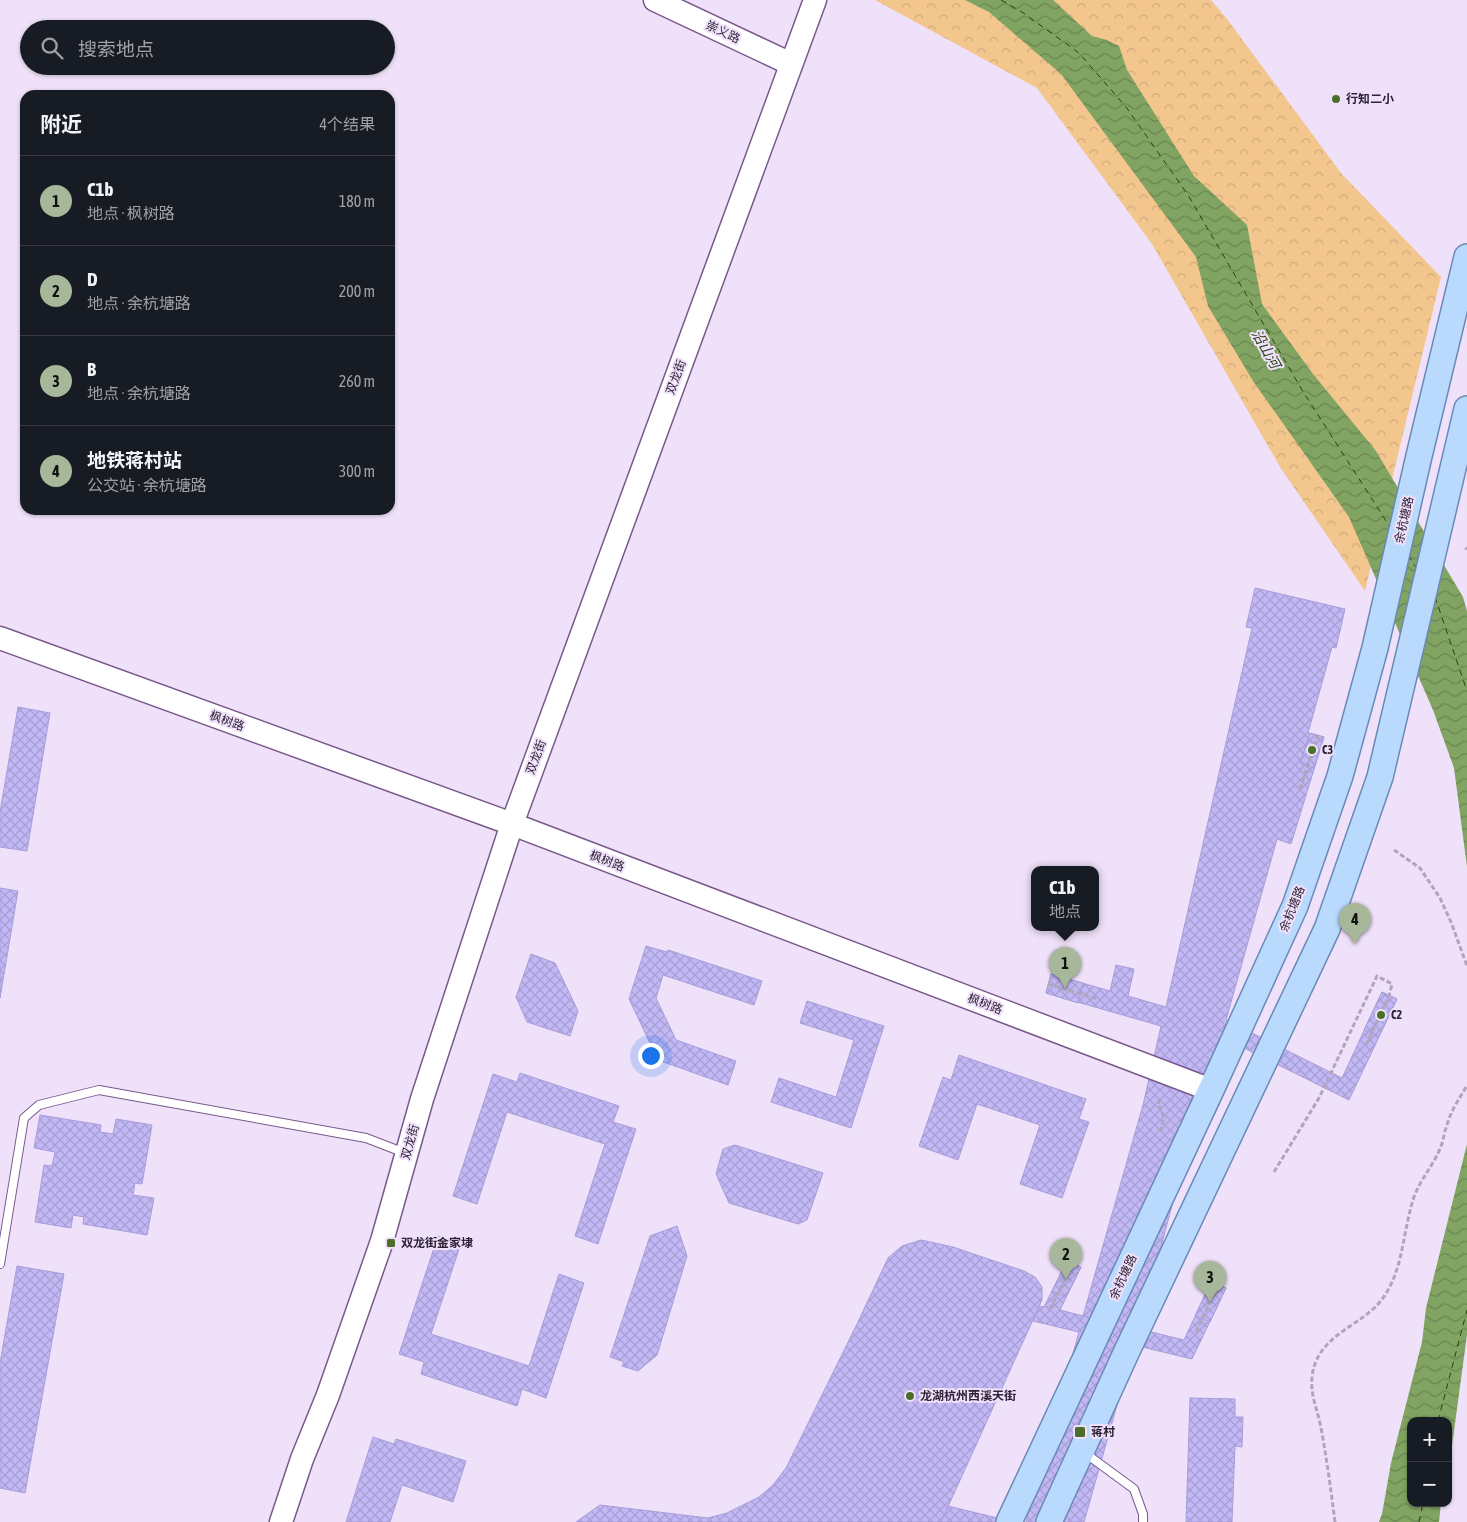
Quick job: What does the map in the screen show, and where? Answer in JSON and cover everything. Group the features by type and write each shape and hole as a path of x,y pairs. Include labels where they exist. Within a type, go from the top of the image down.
{"main road":[{"name":"余杭塘路","path":"1009,1522 1295,906 1340,776 1375,648 1467,257"},
{"path":"1049,1522 1327,929 1380,777 1467,409"}],"street":[{"name":"崇义路","path":"654,0 791,64"},
{"name":"双龙街","path":"281,1522 302,1459 328,1395 382,1241 422,1099 512,824 815,0"},
{"name":"枫树路","path":"0,638 512,824 1211,1090"}],"lane":[{"path":"0,1264 24,1118 39,1105 99,1090 366,1138 407,1154"},
{"path":"1082,1450 1134,1489 1143,1514 1143,1522"}],"path":[{"path":"1300,789 1318,736"},
{"path":"1394,850 1420,868 1440,898 1467,966"},
{"path":"1274,1172 1319,1098 1377,976 1392,984 1389,996 1366,1045"},
{"path":"1048,984 1097,999"},
{"path":"1335,1522 1325,1450 1312,1396 1312,1376 1315,1364 1322,1351 1334,1336 1379,1305 1389,1289 1396,1272 1414,1196 1440,1150 1447,1123 1467,1085"},
{"path":"1160,1099 1158,1104 1164,1117 1161,1130 1164,1132"},
{"path":"1050,1309 1073,1264"},
{"path":"1196,1332 1218,1285"}],"green space":[{"path":"875,0 1211,0 1341,173 1441,277 1365,591 1280,467 1152,244 1037,88"}],"water":[{"name":"沿山河","path":"965,0 1053,0 1092,36 1119,46 1127,70 1194,176 1247,225 1262,304 1313,374 1376,451 1463,597 1467,611 1467,867 1454,768 1433,710 1349,517 1253,381 1208,306 1196,257 1061,74 989,12"},
{"path":"1467,1144 1467,1335 1452,1446 1452,1417 1407,1417 1407,1507 1441,1507 1439,1522 1379,1522 1391,1463 1422,1342 1426,1308"}],"building":[{"name":"蒋村","path":"1255,588 1345,609 1336,648 1332,647 1308,733 1324,737 1291,844 1277,839 1226,1020 1342,1078 1382,992 1397,999 1349,1100 1222,1037 1186,1153 1139,1329 1184,1340 1211,1282 1226,1288 1192,1359 1134,1345 1084,1522 1026,1522 1079,1332 1033,1321 1039,1306 1044,1307 1067,1261 1081,1267 1060,1310 1083,1316 1143,1105 1161,1026 1046,993 1051,974 1110,991 1116,965 1134,969 1128,996 1166,1007 1252,628 1246,627"},
{"path":"18,707 50,713 27,851 0,847 0,812"},
{"name":"C3","path":"1310,733 1324,737 1314,768 1300,763"},
{"path":"0,888 18,891 0,998"},
{"path":"646,946 667,952 668,950 762,981 754,1005 663,975 656,998 676,1040 736,1061 728,1085 658,1060 629,999"},
{"path":"531,954 555,963 578,1011 570,1036 527,1022 516,997"},
{"path":"1051,974 1083,983 1078,1003 1046,993"},
{"name":"C2","path":"1382,992 1397,999 1379,1036 1364,1030"},
{"path":"807,1001 884,1026 851,1128 771,1102 779,1078 836,1097 854,1040 800,1023"},
{"path":"959,1055 1086,1099 1079,1119 1089,1122 1062,1198 1020,1184 1040,1125 977,1104 958,1160 919,1146 943,1077 951,1080"},
{"path":"520,1073 619,1106 613,1122 636,1129 598,1244 575,1236 605,1144 507,1112 477,1204 453,1196 493,1074 517,1082"},
{"path":"40,1115 101,1125 100,1132 113,1134 116,1119 152,1125 142,1184 135,1183 133,1195 154,1198 147,1235 83,1224 84,1217 73,1215 71,1228 35,1222 44,1165 52,1166 55,1152 34,1148"},
{"path":"735,1145 823,1173 807,1220 798,1224 729,1203 716,1174 723,1149"},
{"path":"677,1226 687,1256 657,1355 638,1371 622,1366 624,1362 610,1357 650,1236"},
{"path":"438,1236 461,1243 431,1334 529,1366 559,1274 584,1283 546,1398 522,1389 517,1406 421,1374 424,1362 399,1354"},
{"name":"龙湖杭州西溪天街","path":"921,1240 953,1247 1024,1271 1035,1277 1042,1287 1042,1300 941,1522 576,1522 600,1505 708,1518 727,1513 759,1497 773,1485 786,1468 888,1258 902,1246"},
{"path":"1067,1261 1081,1267 1066,1297 1052,1291"},
{"path":"17,1266 64,1274 25,1493 0,1488 0,1363"},
{"path":"1211,1282 1226,1288 1210,1322 1195,1316"},
{"path":"1190,1398 1235,1399 1235,1417 1243,1417 1242,1447 1235,1446 1232,1522 1186,1522"},
{"path":"373,1437 394,1444 396,1439 466,1461 453,1502 402,1485 390,1522 346,1522"},
{"path":"948,1506 1014,1522 941,1522"}],"ferry route":[{"path":"1001,0 1022,12 1079,53 1126,107 1188,195 1302,390 1390,527"},
{"path":"1408,555 1417,569"},
{"path":"1435,597 1467,691"},
{"path":"1439,1417 1467,1310"},
{"path":"1419,1522 1422,1507"}],"place":[{"name":"行知二小","path":"1336,99"},
{"name":"C3","path":"1312,750"},
{"name":"地铁蒋村站","path":"1355,944"},
{"name":"C1b","path":"1065,988"},
{"name":"C2","path":"1381,1015"},
{"name":"双龙街金家埭","path":"391,1243"},
{"name":"D","path":"1066,1279"},
{"name":"B","path":"1210,1302"},
{"name":"龙湖杭州西溪天街","path":"910,1396"},
{"name":"蒋村","path":"1080,1432"}]}
